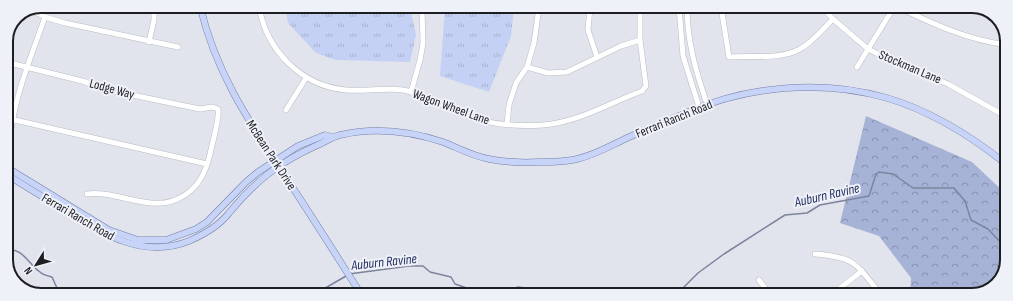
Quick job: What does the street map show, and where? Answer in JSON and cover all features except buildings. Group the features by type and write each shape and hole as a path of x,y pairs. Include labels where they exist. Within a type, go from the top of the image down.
{"main road":[{"name":"McBean Park Drive","path":"202,13 206,30 223,75 242,111 357,288"},
{"name":"Ferrari Ranch Road","path":"13,178 107,236 137,246 166,247 182,244 213,229 227,216 251,187 296,156 332,137 360,131 379,130 428,138 487,159 513,162 575,160 602,151 628,138 707,104 770,90 819,88 862,92 887,98 927,114 958,129 1000,160"},
{"name":"Ferrari Ranch Road","path":"13,171 97,223 122,235 138,240 166,240 196,229 208,222 246,182 275,161 309,140 325,134 332,137"},
{"path":"13,166 50,194"}],"street":[{"path":"38,13 45,17 149,42 178,47"},
{"path":"149,42 154,13"},
{"name":"Wagon Wheel Lane","path":"261,13 274,47 285,61 306,78 328,87 345,90 392,90 411,92 476,119 492,123 544,125 589,114 642,90 646,86 640,40 640,13"},
{"path":"411,92 423,43 422,13"},
{"path":"507,124 509,105 516,83 527,67 537,28 538,13"},
{"path":"589,13 588,30 597,57"},
{"path":"679,13 683,56 699,108"},
{"path":"686,13 691,54 707,104"},
{"path":"722,13 729,57 782,55 791,52 808,44 833,19"},
{"name":"Stockman Lane","path":"828,13 868,49 892,61 948,84 1000,114"},
{"path":"857,67 890,13"},
{"path":"911,13 937,25 972,38 1000,44"},
{"path":"13,108 45,17"},
{"path":"527,67 540,72 557,74 568,72 621,46 640,40"},
{"name":"Lodge Way","path":"13,64 82,81 114,91 200,109 212,107 218,109 219,115 207,164"},
{"path":"286,110 306,78"},
{"path":"13,120 207,164 201,180 191,191 181,198 167,203 151,204 105,194 87,194"},
{"path":"815,254 842,257 853,262 876,288"},
{"path":"840,288 862,271"},
{"path":"759,280 765,288"}],"green space":[{"path":"286,13 411,13 416,35 410,62 336,60 316,53 288,23"},
{"path":"445,13 513,13 511,36 489,92 440,76"},
{"path":"866,116 972,162 1000,188 999,268 993,279 981,287 910,288 911,278 879,236 840,223"}],"waterway":[{"name":"Auburn Ravine","path":"683,288 698,273 724,254 785,215 807,213 820,205 869,196 876,174 879,172 893,174 913,188 954,188 965,201 971,220 988,229 1000,242"},
{"name":"Auburn Ravine","path":"13,250 17,251 25,257 41,273 52,277 57,288"},
{"name":"Auburn Ravine","path":"349,274 409,266 423,266 430,272 451,277 455,284 466,288"},
{"name":"Auburn Ravine","path":"325,288 346,276"},
{"name":"Auburn Ravine","path":"516,288 526,288"}]}
